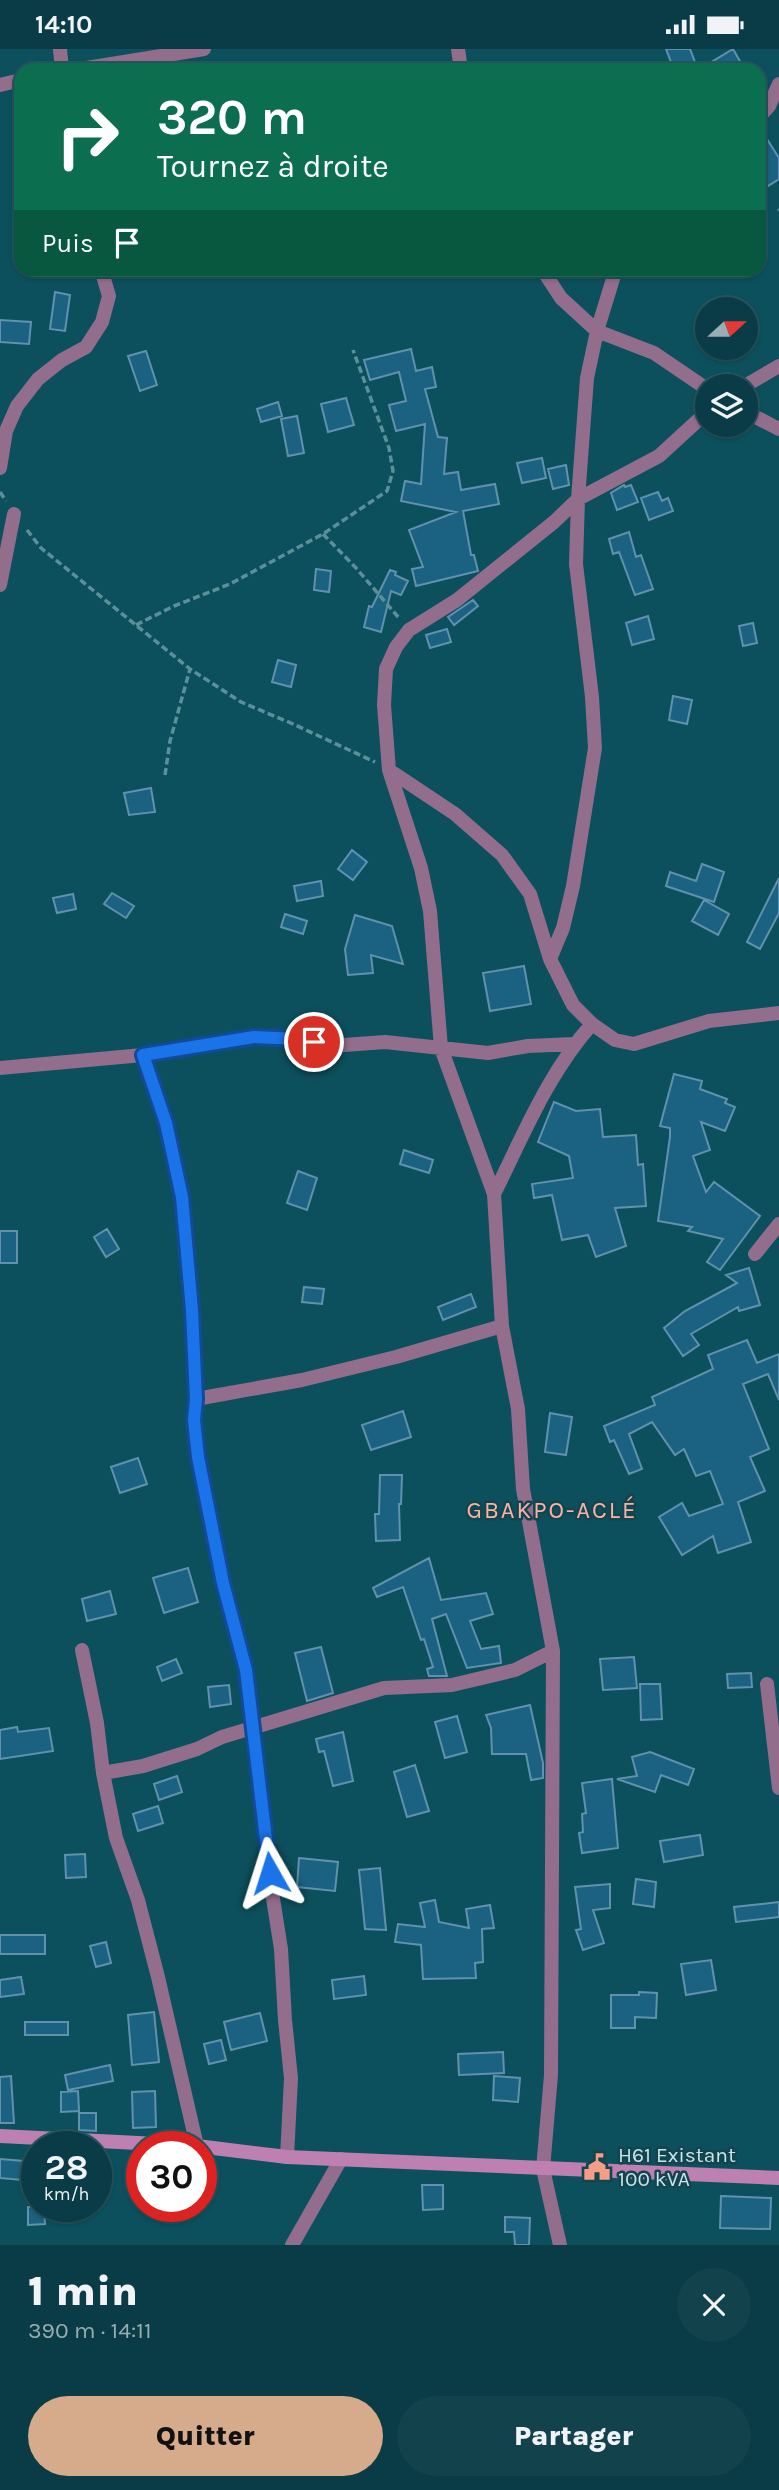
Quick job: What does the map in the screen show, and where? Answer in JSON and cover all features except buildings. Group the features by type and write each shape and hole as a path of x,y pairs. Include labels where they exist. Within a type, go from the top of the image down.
{"street":[{"path":"117,63 204,49"},
{"path":"766,109 779,85"},
{"path":"0,468 6,431 17,406 38,379 62,360 86,347 102,322 109,296 104,277"},
{"path":"547,277 561,298 597,331 654,353 695,381"},
{"path":"550,959 563,928 573,886 594,748 592,697 576,563 578,499 587,378 597,331 614,277"},
{"path":"758,378 779,366"},
{"path":"758,418 779,429"},
{"path":"560,2245 543,2169 551,2075 553,1651 523,1489 518,1409 502,1326 494,1194 441,1048 430,911 421,868 389,770 384,705 386,669 396,647 409,629 457,600 554,522 578,499 659,456 695,423"},
{"path":"0,585 14,513"},
{"path":"389,770 455,814 502,855 530,894 550,959 573,1005 592,1024 615,1040 634,1044 672,1035 709,1021 779,1013"},
{"path":"494,1194 554,1076 574,1044 592,1024"},
{"path":"0,1068 143,1055 254,1037 297,1039 330,1045 385,1042 488,1053 574,1044"},
{"path":"143,1055 166,1123 182,1197 192,1310 196,1399 194,1420 198,1457 223,1583 246,1670 281,1949 291,2078 287,2157"},
{"path":"755,1254 779,1224"},
{"path":"196,1399 302,1380 396,1357 502,1326"},
{"path":"82,1650 116,1838 138,1900 194,2131"},
{"path":"103,1773 144,1766 197,1749 222,1737 384,1688 452,1685 515,1670 553,1651"},
{"path":"767,1684 779,1788"},
{"path":"0,2136 126,2142"},
{"path":"217,2148 287,2157 779,2178"},
{"path":"292,2245 341,2159"}],"path":[{"path":"136,625 174,606 230,585 323,534 387,491 393,471 389,448 353,350"},
{"path":"0,492 41,548 190,669 241,702 389,770"},
{"path":"323,534 409,629"},
{"path":"165,775 170,741 190,669"}],"place":[{"name":"H61 Existant 100 kVA","path":"597,2167"}],"district":[{"name":"GBAKPO-ACLÉ","path":"552,1510"}],"route":[{"path":"270,1873 246,1670 223,1583 198,1457 194,1420 196,1399 192,1310 182,1197 166,1123 143,1055 254,1037 314,1042"}]}
